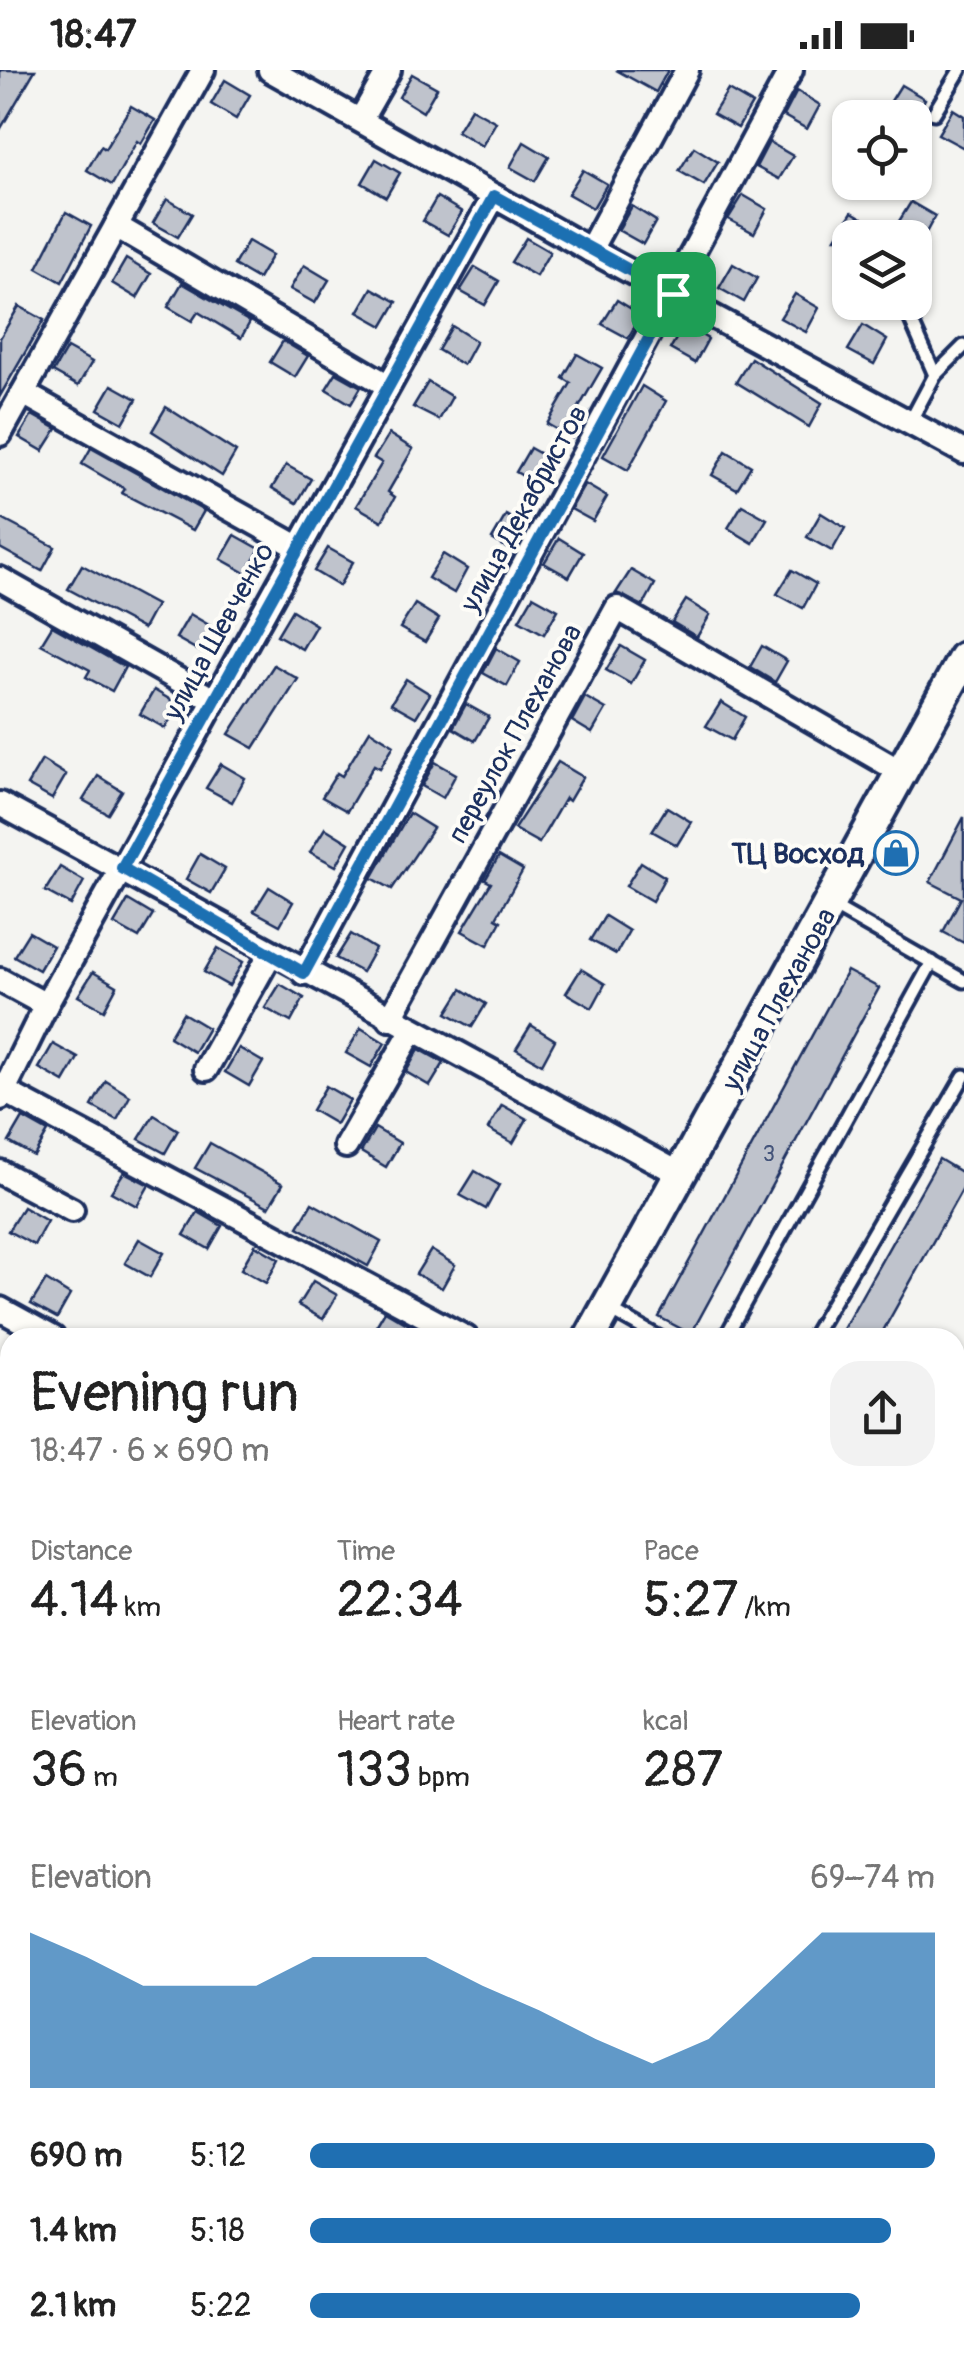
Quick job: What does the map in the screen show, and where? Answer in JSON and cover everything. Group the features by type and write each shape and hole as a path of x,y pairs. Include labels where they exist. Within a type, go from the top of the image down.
{"main road":[{"name":"улица Плеханова","path":"595,1328 964,658"}],"street":[{"path":"0,434 203,70"},
{"path":"270,70 590,250 964,452"},
{"path":"361,119 389,70"},
{"path":"590,250 687,70"},
{"name":"улица Декабристов","path":"304,973 791,70"},
{"name":"улица Шевченко","path":"2,1095 46,1005 494,196"},
{"path":"116,226 387,385"},
{"path":"23,393 298,547"},
{"path":"0,579 214,700"},
{"name":"переулок Плеханова","path":"390,1020 617,608 903,774"},
{"path":"0,804 122,868 390,1020 680,1174"},
{"path":"206,1069 271,954"},
{"path":"0,980 46,1005"},
{"path":"346,1146 412,1031"},
{"path":"2,1095 447,1328"},
{"path":"0,1172 72,1210"},
{"path":"0,1310 34,1328"}],"lane":[{"path":"934,113 960,70"},
{"path":"911,320 934,375"},
{"path":"910,422 934,375 964,346"},
{"path":"830,905 964,980"},
{"path":"731,1328 932,962"},
{"path":"818,1328 964,1076"},
{"path":"606,1308 642,1328"}],"building":[{"path":"0,70 35,70 0,130"},
{"path":"616,70 668,70 656,92"},
{"path":"412,74 437,88 423,112 399,97"},
{"path":"225,80 250,95 236,119 211,104"},
{"path":"901,85 925,99 924,100 892,100"},
{"path":"728,90 752,104 738,128 713,114"},
{"path":"797,91 820,105 807,129 784,116"},
{"path":"131,106 155,120 141,144 137,141 112,185 87,170"},
{"path":"471,108 496,122 482,146 457,131"},
{"path":"953,109 964,116 964,148 938,134"},
{"path":"524,142 549,157 535,181 510,167"},
{"path":"769,142 793,156 779,179 756,167"},
{"path":"694,147 718,162 704,185 679,171"},
{"path":"376,159 400,173 386,197 362,183"},
{"path":"583,170 607,184 593,208 568,194"},
{"path":"743,195 767,209 754,233 728,219"},
{"path":"437,197 462,212 448,235 423,221"},
{"path":"167,199 192,214 178,237 153,223"},
{"path":"911,202 935,216 932,222 900,220"},
{"path":"632,206 656,221 643,244 618,230"},
{"path":"66,212 91,226 62,282 37,268"},
{"path":"852,212 866,220 847,220"},
{"path":"526,238 550,252 536,276 511,262"},
{"path":"248,241 272,255 258,279 234,265"},
{"path":"126,259 151,274 137,298 112,283"},
{"path":"733,264 757,278 744,302 719,288"},
{"path":"304,265 329,280 315,303 290,289"},
{"path":"475,267 499,281 485,305 460,291"},
{"path":"182,283 250,322 241,338 198,312 192,321 168,307"},
{"path":"372,288 397,302 383,326 358,312"},
{"path":"795,294 819,308 806,332 780,318"},
{"path":"617,300 641,315 628,338 602,324"},
{"path":"19,306 44,320 0,396 0,338"},
{"path":"684,325 708,339 695,363 670,349"},
{"path":"863,325 887,340 874,364 848,350"},
{"path":"452,326 476,341 463,365 438,350"},
{"path":"283,341 308,356 295,377 270,362"},
{"path":"67,348 92,362 78,386 53,372"},
{"path":"577,354 602,368 578,409 586,414 572,438 547,424 571,383 563,378"},
{"path":"751,358 822,403 809,427 736,382"},
{"path":"336,373 361,387 351,404 326,389"},
{"path":"428,382 452,397 439,420 413,407"},
{"path":"112,385 137,399 123,423 98,409"},
{"path":"642,386 666,401 628,470 603,456"},
{"path":"166,407 236,452 222,476 152,431"},
{"path":"32,415 57,429 43,451 19,437"},
{"path":"389,434 413,449 388,492 395,497 382,521 356,506 382,463 374,458"},
{"path":"91,448 204,511 193,530 122,493 125,489 82,464"},
{"path":"530,448 555,462 541,486 516,472"},
{"path":"726,451 751,466 737,489 712,475"},
{"path":"286,465 311,479 297,503 272,488"},
{"path":"585,484 607,497 593,521 571,509"},
{"path":"742,505 767,519 753,543 728,528"},
{"path":"821,513 845,528 832,551 807,537"},
{"path":"506,515 527,528 514,552 492,539"},
{"path":"0,518 55,547 42,571 0,548"},
{"path":"235,535 260,549 246,573 221,559"},
{"path":"559,538 583,553 569,577 544,563"},
{"path":"328,548 353,562 339,586 314,571"},
{"path":"443,554 467,569 454,593 428,578"},
{"path":"82,565 156,605 143,629 68,589"},
{"path":"631,570 655,584 643,606 616,593"},
{"path":"792,570 816,584 803,608 777,594"},
{"path":"533,596 558,610 544,634 519,620"},
{"path":"686,600 710,615 697,637 672,622"},
{"path":"415,604 439,619 425,642 400,628"},
{"path":"292,610 316,625 302,649 277,635"},
{"path":"190,614 214,628 201,652 176,638"},
{"path":"52,626 125,667 112,691 86,677 90,670 41,644"},
{"path":"621,646 645,660 631,684 606,670"},
{"path":"762,646 787,661 775,682 750,667"},
{"path":"496,648 520,662 507,686 483,673"},
{"path":"274,665 298,679 254,748 229,734"},
{"path":"406,679 430,694 416,717 391,703"},
{"path":"154,690 179,705 165,728 140,714"},
{"path":"585,697 606,709 592,733 572,721"},
{"path":"721,702 745,717 732,740 706,726"},
{"path":"466,704 489,717 475,741 453,728"},
{"path":"370,730 394,745 380,768 374,765 347,811 322,797 337,773 342,776"},
{"path":"42,760 66,775 52,799 27,785"},
{"path":"435,762 456,774 443,798 422,786"},
{"path":"558,762 583,777 569,801 565,798 539,843 514,829"},
{"path":"221,764 245,778 232,802 206,788"},
{"path":"98,776 122,791 108,814 83,800"},
{"path":"667,807 691,822 677,845 652,831"},
{"path":"409,813 433,828 392,889 372,878"},
{"path":"964,817 964,943 943,932 961,898 930,882"},
{"path":"325,828 349,843 336,866 310,852"},
{"path":"200,854 225,869 211,893 186,879"},
{"path":"499,856 523,870 496,918 501,921 488,945 462,931 491,883 485,880"},
{"path":"641,862 665,877 652,901 626,886"},
{"path":"60,867 84,881 71,905 45,891"},
{"path":"269,887 293,902 280,925 254,911"},
{"path":"128,900 153,915 139,938 114,924"},
{"path":"605,916 629,931 616,954 590,940"},
{"path":"29,932 53,946 39,970 14,956"},
{"path":"351,934 375,949 362,972 336,958"},
{"path":"218,948 243,962 229,986 204,972"},
{"path":"581,969 605,984 592,1008 566,993"},
{"path":"847,971 879,988 694,1328 680,1328 659,1317"},
{"path":"93,972 117,986 104,1010 78,996"},
{"path":"280,984 304,998 291,1022 265,1008"},
{"path":"462,989 486,1004 472,1027 447,1013"},
{"path":"183,1013 208,1028 194,1052 169,1037"},
{"path":"531,1025 555,1040 542,1064 516,1049"},
{"path":"361,1028 385,1043 371,1067 346,1053"},
{"path":"53,1044 78,1058 64,1082 39,1068"},
{"path":"239,1048 263,1062 249,1086 225,1072"},
{"path":"419,1049 444,1063 430,1086 406,1072"},
{"path":"106,1081 130,1096 117,1120 92,1106"},
{"path":"326,1086 350,1100 336,1124 312,1110"},
{"path":"502,1105 527,1119 513,1143 488,1129"},
{"path":"154,1115 178,1130 165,1153 139,1139"},
{"path":"23,1118 48,1132 34,1156 9,1142"},
{"path":"375,1128 400,1143 386,1167 361,1152"},
{"path":"210,1143 283,1184 269,1207 195,1168"},
{"path":"939,1159 964,1174 964,1186 885,1328 844,1328"},
{"path":"475,1171 499,1185 486,1209 460,1195"},
{"path":"124,1172 149,1185 137,1206 111,1192"},
{"path":"312,1203 381,1242 368,1266 298,1227"},
{"path":"23,1207 47,1221 34,1245 8,1231"},
{"path":"198,1212 222,1226 209,1249 184,1235"},
{"path":"139,1239 164,1253 150,1277 125,1263"},
{"path":"255,1245 279,1259 266,1283 241,1269"},
{"path":"431,1250 455,1265 442,1288 416,1274"},
{"path":"46,1280 70,1295 57,1318 31,1304"},
{"path":"313,1281 337,1295 323,1319 298,1305"},
{"path":"385,1311 409,1325 407,1328 375,1328"}],"place":[{"name":"ТЦ Восход","path":"896,853"}],"route":[{"path":"494,196 673,294 304,973 122,868 494,196"}]}
